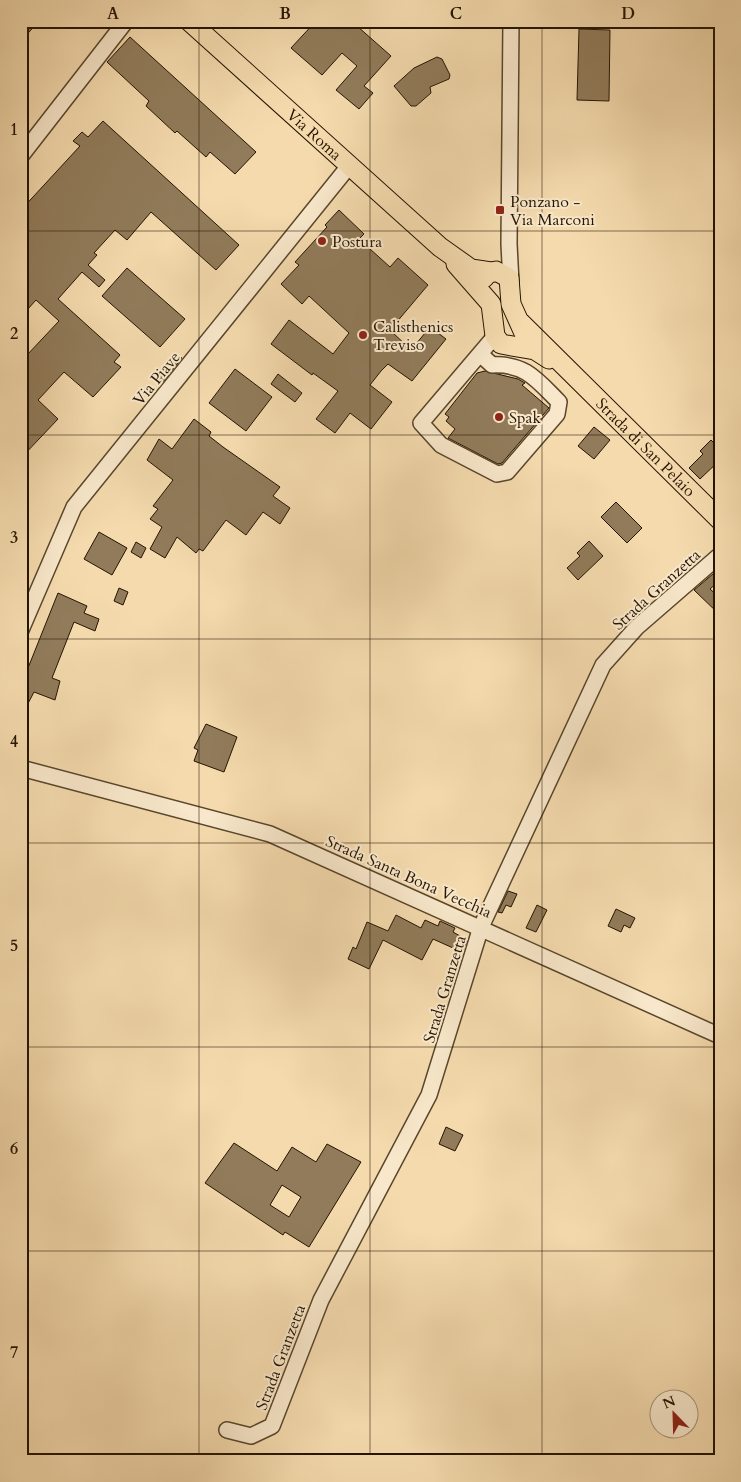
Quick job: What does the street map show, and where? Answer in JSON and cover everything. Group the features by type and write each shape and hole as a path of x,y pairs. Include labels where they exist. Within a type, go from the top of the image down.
{"main road":[{"name":"Via Roma","path":"189,21 440,247 471,269 503,264"},
{"name":"Via Roma","path":"440,247 484,294"},
{"path":"495,336 493,309 484,294 482,281 503,264 511,304 524,338"},
{"name":"Strada di San Pelaio","path":"495,336 505,346 524,338 572,376 720,520"}],"street":[{"path":"23,151 126,21"},
{"path":"503,264 511,21"},
{"name":"Via Piave","path":"21,630 74,507 349,166"},
{"path":"480,354 492,365 507,364 529,373 559,402 557,414 508,472 497,474 441,445 421,423 495,336"},
{"name":"Strada Granzetta","path":"227,1430 250,1436 272,1426 321,1300 429,1095 480,927 603,665 636,627 720,555"},
{"name":"Strada Santa Bona Vecchia","path":"21,768 73,780 270,834 720,1036"}],"building":[{"path":"21,21 39,21 21,41"},
{"path":"316,21 361,21 357,26 391,56 364,86 373,93 359,109 336,90 357,66 342,53 322,75 291,48"},
{"path":"579,29 610,30 609,101 577,100"},
{"path":"130,37 256,152 235,174 210,152 206,157 177,131 175,133 146,106 149,101 107,62"},
{"path":"437,57 442,59 450,75 449,79 430,87 431,93 416,106 411,106 394,86 414,68"},
{"path":"103,121 239,245 216,270 151,212 127,240 115,230 94,253 97,255 88,265 105,280 99,287 82,272 58,299 120,355 114,362 121,367 93,397 64,372 38,400 58,419 21,458 21,350 27,355 59,321 36,300 27,310 21,304 21,210 80,146 73,141 82,132 88,137"},
{"path":"339,210 364,234 359,239 390,267 398,258 428,285 390,330 411,350 430,327 446,339 412,381 388,364 381,371 370,385 392,402 371,429 350,413 335,433 316,419 338,391 313,373 312,375 271,344 289,320 333,354 349,333 309,296 302,304 281,284 299,265 295,262 327,227 325,225"},
{"path":"127,268 185,319 160,347 102,296"},
{"path":"176,353 182,358 163,382 156,376"},
{"path":"235,369 272,397 246,431 209,403"},
{"path":"485,371 518,379 525,383 522,385 549,408 502,463 498,464 448,438 455,429 446,421 449,417 445,414 477,373"},
{"path":"278,374 302,393 295,402 271,384"},
{"path":"194,419 211,432 209,436 280,487 273,496 290,508 280,524 263,512 246,535 226,520 203,551 199,549 196,553 177,537 165,558 150,549 162,527 150,519 158,509 153,506 173,480 147,460 159,439 172,449"},
{"path":"594,427 610,440 594,459 578,446"},
{"path":"711,440 720,449 720,460 700,479 689,468 703,454 700,451"},
{"path":"616,502 642,528 627,543 601,517"},
{"path":"99,532 127,548 112,575 84,559"},
{"path":"589,541 603,556 578,580 567,568 580,556 577,553"},
{"path":"136,542 146,548 141,558 131,552"},
{"path":"720,568 720,580 710,589 720,598 720,615 694,590"},
{"path":"119,588 128,592 123,605 114,601"},
{"path":"58,593 87,606 84,613 99,619 95,631 74,622 52,678 60,681 55,700 34,692 21,717 21,665 28,668"},
{"path":"206,724 237,737 224,772 194,761 198,750 194,748"},
{"path":"508,891 517,894 511,907 506,905 502,913 498,912"},
{"path":"537,905 547,910 536,932 526,928"},
{"path":"616,909 635,918 630,928 624,925 621,932 608,926"},
{"path":"396,915 421,928 425,920 438,926 440,921 455,928 453,932 467,940 467,942 462,952 433,939 422,960 383,940 369,969 348,959 353,947 356,949 367,922 388,931"},
{"path":"446,1127 463,1135 455,1151 439,1144"},
{"path":"234,1143 277,1171 292,1147 316,1162 327,1144 361,1162 309,1247 285,1232 283,1235 205,1183","holes":["282,1185 301,1197 289,1217 270,1205"]}],"place":[{"name":"Ponzano - Via Marconi","path":"500,210"},
{"name":"Postura","path":"322,241"},
{"name":"Calisthenics Treviso","path":"363,335"},
{"name":"Spak","path":"499,417"}]}
